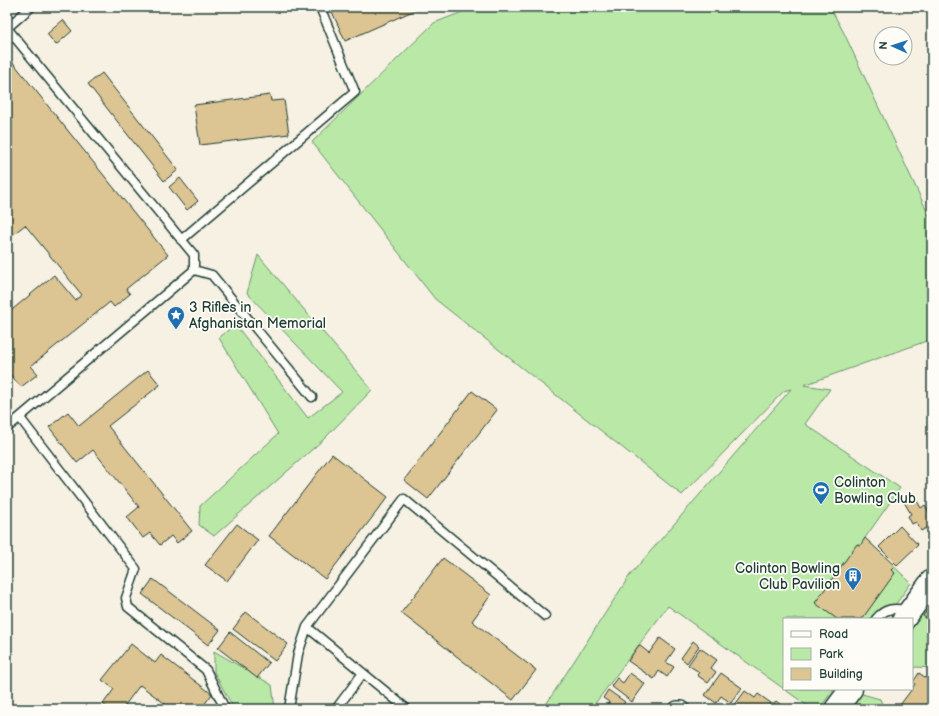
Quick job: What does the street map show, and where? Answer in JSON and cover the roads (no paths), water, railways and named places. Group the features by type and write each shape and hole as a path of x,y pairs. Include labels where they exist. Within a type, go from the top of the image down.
{"main road":[{"path":"907,615 932,581"},
{"path":"836,709 850,690"}],"street":[{"path":"677,709 682,709"}],"lane":[{"path":"8,424 20,418 194,270 194,255 7,28 31,7"},
{"path":"181,240 355,92 320,7"},
{"path":"194,270 212,275 312,397"},
{"path":"20,418 136,569 126,598 128,607 206,670 225,709"},
{"path":"289,709 298,654 307,627 404,499 545,616"},
{"path":"877,618 880,614 894,608 907,615"},
{"path":"307,627 407,709"},
{"path":"336,709 363,673"}],"place":[{"name":"3 Rifles in Afghanistan Memorial","path":"176,330"},
{"name":"Colinton Bowling Club","path":"821,505"},
{"name":"Colinton Bowling Club Pavilion","path":"853,591"}]}
